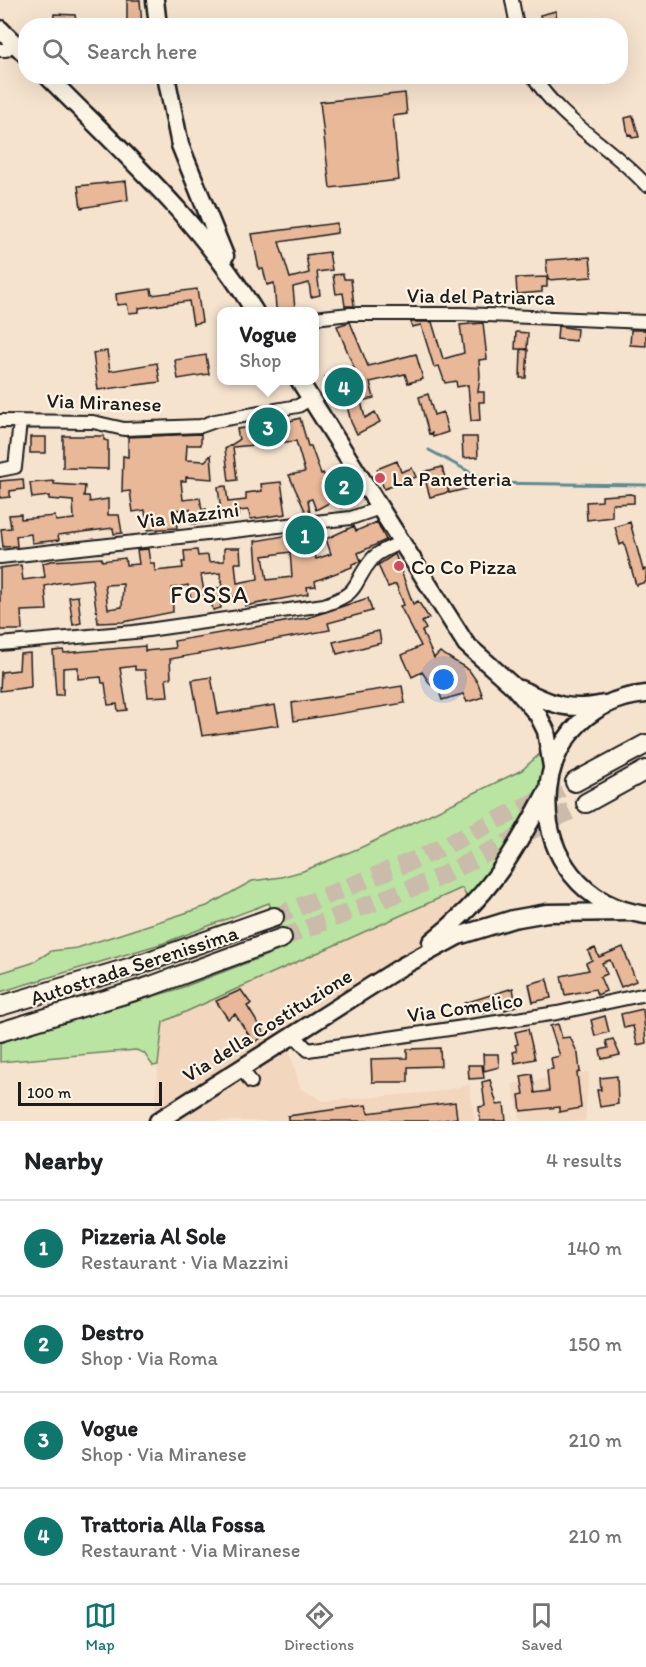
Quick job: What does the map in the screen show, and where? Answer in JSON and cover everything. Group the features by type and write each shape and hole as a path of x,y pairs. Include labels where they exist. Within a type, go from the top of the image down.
{"highway":[{"path":"575,782 646,744"},
{"path":"586,803 646,770"},
{"name":"Autostrada Serenissima","path":"0,1006 132,967 274,917"},
{"name":"Autostrada Serenissima","path":"0,1032 151,986 282,938"}],"main road":[{"path":"154,0 157,18"},
{"path":"0,30 13,49"},
{"path":"55,84 192,224 237,281"},
{"path":"168,84 192,199 192,224"},
{"path":"180,145 198,195 237,281 252,307"},
{"path":"169,200 182,196 188,185"},
{"path":"301,385 466,644 513,686 543,723 552,767"},
{"path":"513,686 549,703 570,709 646,694"},
{"path":"614,702 592,714 573,732 552,767 547,790 549,830 563,864 593,896 629,912"},
{"path":"401,967 473,907 492,885 507,864 547,790"},
{"path":"401,967 458,936 513,919 547,913 629,912 646,915"},
{"name":"Via della Costituzione","path":"158,1121 401,967"}],"street":[{"path":"512,0 515,18"},
{"path":"540,84 566,114 621,160 646,185"},
{"name":"Via del Patriarca","path":"319,318 350,314 452,314 646,322"},
{"name":"Via Miranese","path":"0,421 93,422 124,429 201,426 215,421 298,406 310,399"},
{"path":"0,470 15,466 20,422"},
{"name":"Via Mazzini","path":"0,557 351,518 380,508"},
{"path":"0,644 134,632 324,605 344,598 353,591 374,556 401,542"},
{"name":"Via Comelico","path":"294,1035 308,1050 557,1013 646,994"},
{"path":"241,1067 251,1082"}],"shaded area":[{"path":"462,888 469,902 423,943 154,1113 163,1022"},
{"path":"284,1044 291,1056 300,1088 323,1101 436,1092 469,1085 475,1121 163,1121"},
{"path":"589,1072 585,1121 521,1121 512,1084"}],"green space":[{"path":"546,748 536,792 519,830 469,902 462,888 163,1022 158,1065 153,1066 144,1053 136,1050 0,1062 0,1042 178,989 286,948 269,903 164,943 0,992 0,973 32,963 51,951 77,948 207,906 252,881 303,871 362,847 522,770"}],"building":[{"path":"127,0 140,0 141,18 127,18"},
{"path":"556,11 556,18 541,18 540,15"},
{"path":"54,14 75,15 76,18 54,18"},
{"path":"405,93 407,114 393,116 399,180 330,188 320,102"},
{"path":"633,116 639,137 632,138 631,134 628,135 625,118"},
{"path":"126,181 128,200 81,208 78,186"},
{"path":"337,223 337,233 279,242 290,278 309,273 306,255 329,252 332,270 317,272 320,295 311,297 309,283 293,287 295,307 276,307 274,283 267,285 263,269 259,269 252,234"},
{"path":"590,257 592,277 548,280 546,260"},
{"path":"343,274 344,279 351,279 354,306 345,306 343,293 336,294 333,275"},
{"path":"547,277 547,287 542,287 542,292 517,294 516,278"},
{"path":"151,289 152,295 197,289 202,322 193,324 189,301 139,308 139,312 129,313 127,304 117,305 116,294"},
{"path":"350,322 368,366 416,354 423,379 408,383 405,374 370,382 374,398 361,401 365,418 375,412 380,422 357,434 351,422 341,382 327,387 325,377 355,370 337,326"},
{"path":"411,322 432,322 443,359 464,353 460,325 483,323 487,359 479,360 478,392 484,392 484,402 479,402 480,420 471,421 468,385 457,387 456,381 445,383 439,366 434,367 421,325 412,327"},
{"path":"558,326 577,329 576,341 557,339"},
{"path":"631,330 646,330 646,346 630,345"},
{"path":"516,332 528,333 527,349 515,349"},
{"path":"521,349 528,350 526,378 520,378"},
{"path":"107,351 110,371 157,363 160,382 98,390 93,353"},
{"path":"206,355 209,374 178,379 175,360"},
{"path":"428,394 434,415 443,412 448,432 433,437 432,433 429,434 419,397"},
{"path":"300,418 308,446 311,446 321,474 323,473 327,480 340,473 356,499 342,508 336,499 316,510 312,499 308,500 310,514 307,515 289,475 305,472 296,441 233,447 237,480 229,481 225,449 239,440 237,429 280,424"},
{"path":"201,434 201,445 187,445 186,460 205,461 211,455 213,479 186,477 186,481 181,481 183,500 200,498 202,510 206,509 207,522 192,524 190,509 175,510 177,528 147,530 145,510 133,512 130,491 122,492 123,456 128,457 128,437"},
{"path":"63,436 104,436 104,440 108,441 108,469 63,468"},
{"path":"30,437 46,437 46,453 30,453"},
{"path":"462,437 477,437 478,457 463,458"},
{"path":"397,461 401,472 412,468 416,477 384,489 377,469"},
{"path":"442,467 447,485 464,480 466,489 430,497 423,472"},
{"path":"23,479 24,489 10,491 10,497 0,498 0,481"},
{"path":"54,481 54,484 85,486 84,496 89,496 90,502 108,499 108,515 119,515 122,533 114,534 113,528 58,535 59,540 32,543 31,534 16,536 17,546 3,547 1,529 11,528 9,515 21,514 21,519 55,516 56,521 74,519 73,501 49,499 49,496 32,498 30,483"},
{"path":"281,482 286,514 251,519 248,510 238,511 238,517 222,520 218,487 226,486 228,502 246,500 246,493 262,491 261,484"},
{"path":"634,495 634,503 612,504 612,517 587,520 586,502 602,501 602,496"},
{"path":"377,522 386,540 358,553 361,561 352,564 352,567 315,581 316,586 307,587 308,594 245,606 243,596 219,598 221,608 213,610 209,590 222,587 220,573 201,575 205,597 191,599 188,585 172,588 173,612 123,622 98,623 92,579 57,583 45,586 47,610 21,611 22,630 0,630 0,568 21,565 23,580 45,577 43,563 51,561 102,558 102,561 125,558 126,565 139,564 137,550 148,549 150,563 154,563 155,571 183,568 184,551 197,550 198,556 208,555 209,562 224,561 224,548 240,548 241,563 235,563 237,583 258,579 255,541 312,531 316,559 331,554 326,539 354,526 356,531","holes":["290,552 292,577 267,580 263,556","123,584 122,607 108,609 105,585"]},
{"path":"630,522 643,570 646,569 646,582 636,585 624,543 620,545 615,527"},
{"path":"395,554 413,604 418,601 429,618 422,622 426,629 422,631 434,658 440,652 469,670 478,683 483,697 467,702 463,694 442,700 436,682 431,685 422,672 412,677 402,655 421,646 400,606 404,605 396,584 388,587 378,565"},
{"path":"78,596 81,623 73,625 69,597"},
{"path":"368,598 372,611 328,623 330,630 170,659 171,678 166,679 168,696 148,697 145,670 135,670 135,666 120,668 127,710 118,711 117,704 108,705 105,683 102,683 101,677 78,679 78,667 63,668 63,695 56,695 53,651 63,650 64,653 145,646 145,651 175,648 174,641 307,618"},
{"path":"379,631 381,643 337,654 333,642"},
{"path":"30,653 31,687 0,691 1,672 19,670 20,654"},
{"path":"211,677 218,714 275,705 279,725 202,736 192,680"},
{"path":"402,686 405,703 294,721 292,703"},
{"path":"623,947 636,981 621,987 610,960 602,963 607,974 600,977 606,991 597,995 595,989 565,995 561,976 589,970 586,963 592,960 588,951 595,948 599,957"},
{"path":"547,979 551,998 533,1002 529,984"},
{"path":"513,988 516,1006 505,1010 500,1002 496,1003 496,1009 483,1013 481,1009 468,1013 465,1003"},
{"path":"241,990 251,1004 247,1006 265,1035 254,1043 235,1014 228,1019 216,1001"},
{"path":"643,1009 646,1043 637,1045 633,1026 624,1028 621,1014"},
{"path":"605,1016 609,1032 595,1036 591,1020"},
{"path":"558,1024 562,1038 570,1037 578,1054 580,1072 577,1073 581,1108 559,1112 559,1107 521,1111 519,1095 524,1094 521,1076 532,1074 535,1093 549,1091 547,1070 553,1069 551,1058 560,1056 550,1026"},
{"path":"528,1029 535,1059 515,1063 513,1052 517,1051 515,1045 518,1044 515,1032"},
{"path":"613,1039 620,1055 602,1059 600,1050 608,1048 606,1041"},
{"path":"440,1048 441,1066 408,1067 408,1082 372,1082 371,1059 407,1058 407,1049"},
{"path":"483,1054 498,1054 499,1067 484,1071"},
{"path":"468,1065 482,1065 484,1078 469,1079"},
{"path":"617,1076 618,1104 600,1107 597,1090 601,1090 600,1078"},
{"path":"490,1080 497,1105 504,1104 506,1121 480,1121 479,1107 485,1106 482,1082"},
{"path":"455,1102 457,1118 436,1121 288,1121 288,1116 366,1105 368,1113"}],"waterway":[{"path":"429,450 490,483 646,485"}],"tunnel":[{"path":"274,917 424,856 575,782"},
{"path":"282,938 435,879 586,803"}],"place":[{"name":"Trattoria Alla Fossa","path":"344,387"},
{"name":"Vogue","path":"268,427"},
{"name":"La Panetteria","path":"380,478"},
{"name":"Destro","path":"344,486"},
{"name":"Pizzeria Al Sole","path":"305,535"},
{"name":"Co Co Pizza","path":"399,566"}],"district":[{"name":"FOSSA","path":"210,594"}]}
